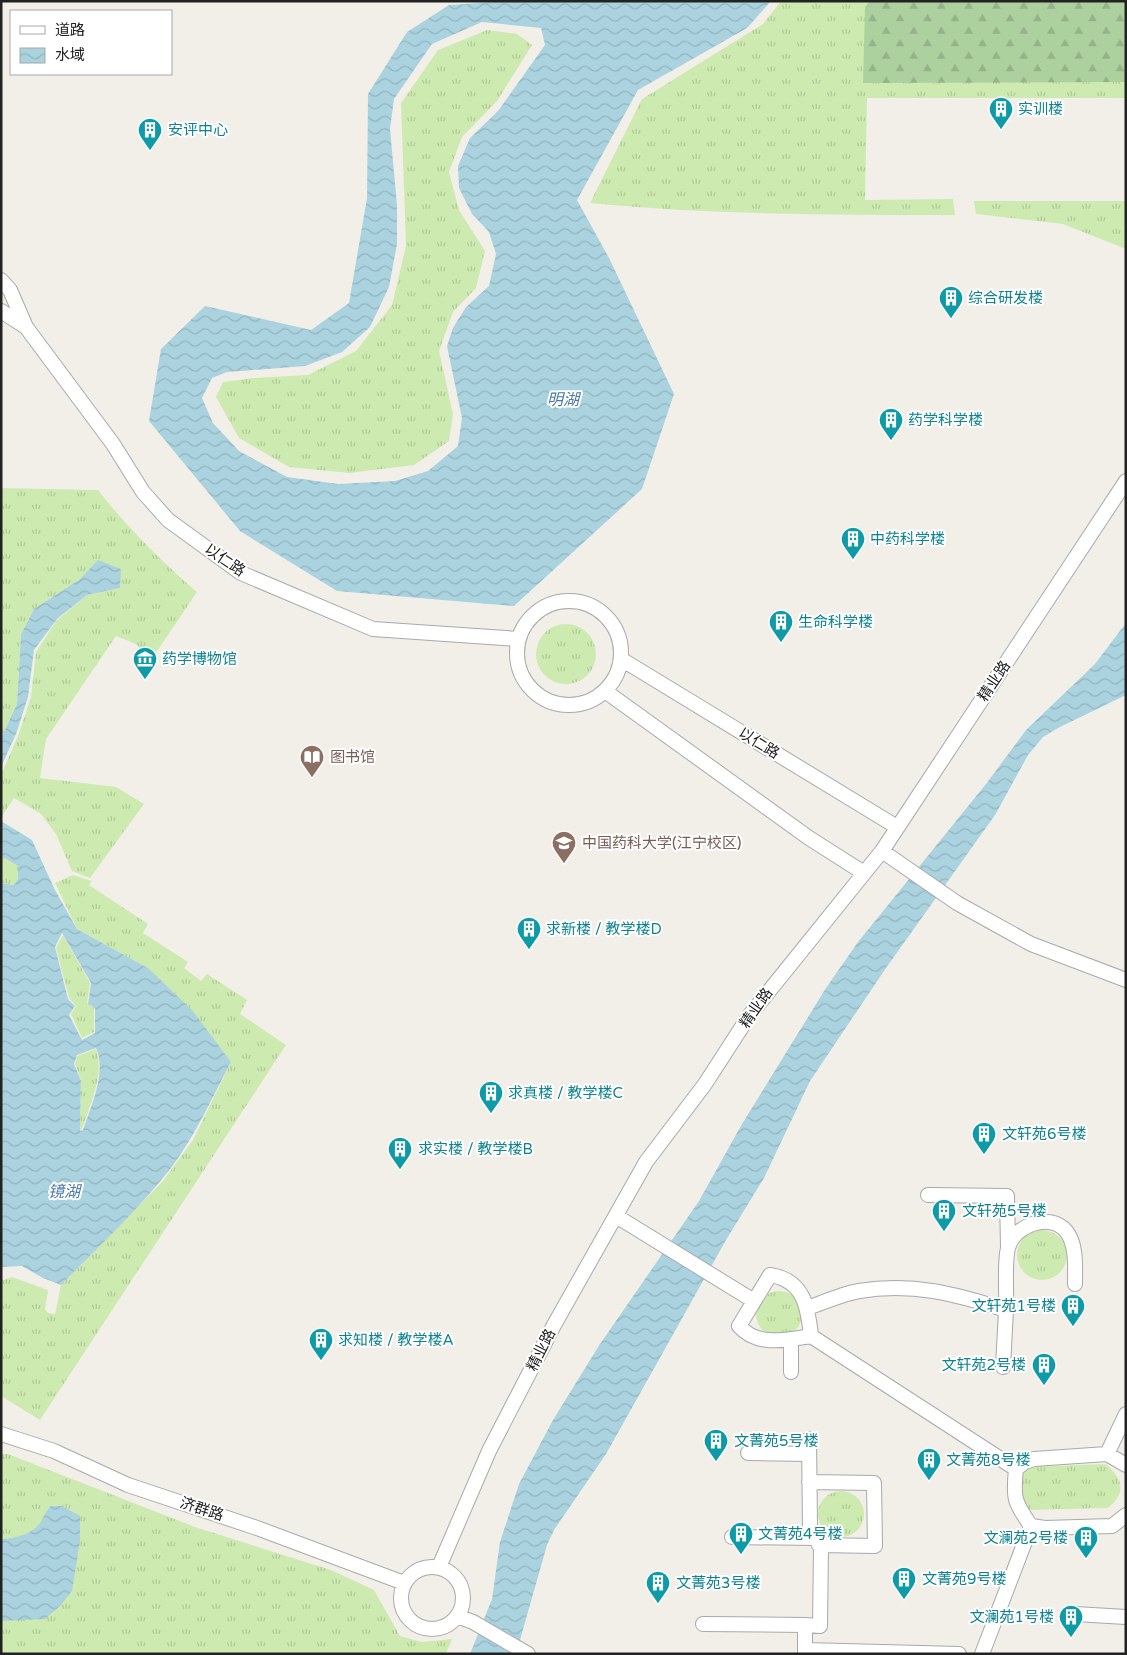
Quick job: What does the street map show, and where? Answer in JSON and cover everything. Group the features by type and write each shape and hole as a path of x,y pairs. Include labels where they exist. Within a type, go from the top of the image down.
{"street":[{"name":"以仁路","path":"1,280 10,290 26,327 113,444 142,492 168,520 240,573 373,629 519,638"},
{"name":"以仁路","path":"1,311 26,327"},
{"name":"精业路","path":"439,1567 486,1458 554,1325 646,1162 705,1084 749,1016 882,850 1126,481"},
{"path":"580,602 588,604 603,613 614,626 620,642 621,659 616,676 605,691 590,700 574,704 556,703 540,696 528,684 520,670 517,654 519,638 527,623 539,611 554,603 580,602"},
{"name":"以仁路","path":"621,659 897,827"},
{"path":"605,691 809,838 864,873"},
{"path":"882,850 957,903 1031,944 1126,980"},
{"path":"928,1195 1007,1196 1008,1248 1003,1368"},
{"path":"616,1216 754,1301"},
{"path":"1008,1248 1016,1231 1036,1222 1053,1224 1066,1230 1072,1244 1075,1284"},
{"path":"811,1336 808,1308 798,1289 782,1277 770,1275 739,1326 744,1331 759,1340 791,1340 811,1336 1016,1469"},
{"path":"808,1308 858,1291 921,1288 965,1296 1006,1310"},
{"path":"791,1340 791,1372"},
{"path":"1107,1454 1126,1414"},
{"name":"济群路","path":"1,1434 54,1451 128,1485 257,1528 404,1583"},
{"path":"703,1624 820,1626 818,1542 810,1526 809,1439"},
{"path":"748,1453 809,1454"},
{"path":"1126,1465 1107,1454 1034,1459 1025,1462 1016,1469 1014,1493 1019,1509 1031,1526 1045,1528 1112,1526 1126,1515"},
{"path":"732,1537 875,1546 874,1483 809,1482"},
{"path":"982,1654 1031,1526"},
{"path":"429,1566 439,1567 456,1578 462,1587 462,1607 450,1624 435,1629 420,1627 411,1622 404,1613 401,1604 404,1583 410,1575 419,1569 429,1566"},
{"path":"1075,1614 1126,1617"},
{"path":"457,1616 473,1622 528,1654"},
{"path":"805,1625 805,1652 959,1654"}],"green space":[{"path":"781,1 1126,1 1126,98 867,98 865,200 953,199 955,215 726,212 590,203 642,99 763,24"},
{"path":"870,1 1126,1 1126,82 863,83 865,7"},
{"path":"487,30 517,34 532,45 497,101 462,137 449,172 459,210 485,251 476,288 453,312 439,351 453,414 449,441 414,465 349,473 289,467 239,438 216,397 223,382 308,375 356,351 392,305 406,246 401,103 438,50"},
{"path":"974,201 1126,201 1126,249 1063,224 976,214"},
{"path":"1,488 98,490 145,543 197,592 151,660 136,644 116,636 46,739 40,778 116,787 144,804 90,878 72,871 56,834 41,814 14,798 2,816 1,775 18,736 31,697 36,652 56,621 87,595 120,588 98,561 80,579 34,609 21,634 17,704 1,738"},
{"path":"566,624 583,629 591,637 596,654 591,671 583,679 566,684 549,679 541,671 536,654 541,637 549,629"},
{"path":"1,856 18,866 18,879 14,885 1,883"},
{"path":"73,875 92,881 89,885 148,924 143,933 188,962 184,968 201,981 207,974 247,1000 240,1014 286,1045 40,1420 1,1396 1,1281 12,1277 48,1290 45,1309 48,1313 55,1314 61,1285 163,1181 193,1140 231,1062 148,968 77,929 55,883"},
{"path":"63,935 90,983 87,1003 94,1008 94,1032 82,1038 71,1014 76,1006 69,998 56,948"},
{"path":"96,1049 99,1068 98,1079 89,1110 80,1130 81,1080 75,1064 77,1056"},
{"path":"1037,1230 1047,1230 1060,1237 1067,1250 1067,1260 1060,1273 1047,1280 1037,1280 1028,1276 1021,1269 1017,1260 1017,1250 1021,1241 1028,1234"},
{"path":"774,1291 784,1291 798,1301 802,1314 798,1327 792,1333 784,1337 774,1337 760,1327 756,1319 756,1309 766,1295"},
{"path":"1,1454 8,1454 195,1527 331,1570 374,1590 400,1636 422,1642 452,1639 446,1654 1,1654"},
{"path":"1106,1464 1116,1475 1120,1486 1118,1497 1108,1508 1028,1510 1020,1503 1017,1478 1026,1467"},
{"path":"846,1491 858,1497 863,1505 863,1523 858,1531 850,1536 836,1537 824,1531 819,1523 818,1509 824,1497 832,1492"}],"water":[{"name":"明湖","path":"511,1 771,1 747,28 638,90 577,200 609,258 674,394 642,489 514,606 337,591 240,531 149,421 161,349 205,306 311,330 349,303 367,198 368,94 407,32 449,5","holes":["482,22 541,28 545,45 498,111 470,138 458,166 459,188 472,214 489,232 496,254 489,286 466,307 453,328 447,346 462,418 458,446 428,471 395,481 338,484 287,477 239,451 213,423 202,398 212,378 227,372 305,366 342,352 370,327 389,287 397,244 397,205 390,129 394,99 432,44"]},
{"path":"98,560 121,569 120,588 87,595 57,619 34,650 28,697 16,734 1,767 1,738 17,704 21,634 34,609 80,579"},
{"path":"1126,623 1126,695 1043,737 1028,755 995,815 886,968 810,1081 764,1178 726,1240 606,1454 554,1530 547,1545 516,1654 470,1654 492,1599 500,1542 519,1484 553,1420 600,1344 699,1201 742,1124 826,988 858,942 986,784 1026,730 1095,664"},
{"name":"镜湖","path":"1,821 32,840 55,890 77,929 148,968 192,1010 231,1062 196,1130 171,1168 131,1213 61,1285 43,1278 22,1266 1,1267 1,883 14,885 18,879 18,866 1,856","holes":["62,933 91,983 88,1004 95,1008 95,1033 82,1040 69,1015 75,1006 68,999 55,947","96,1048 100,1068 97,1089 83,1130 80,1131 81,1081 74,1064 77,1055"]},
{"path":"51,1506 62,1506 80,1516 80,1541 72,1591 60,1606 45,1619 1,1621 1,1539 17,1537 33,1530"}],"place":[{"name":"实训楼","path":"1001,130"},
{"name":"安评中心","path":"150,151"},
{"name":"综合研发楼","path":"951,319"},
{"name":"药学科学楼","path":"891,441"},
{"name":"中药科学楼","path":"853,560"},
{"name":"生命科学楼","path":"781,643"},
{"name":"药学博物馆","path":"145,680"},
{"name":"图书馆","path":"312,778"},
{"name":"中国药科大学(江宁校区)","path":"564,864"},
{"name":"求新楼 / 教学楼D","path":"529,950"},
{"name":"求真楼 / 教学楼C","path":"491,1114"},
{"name":"文轩苑6号楼","path":"984,1155"},
{"name":"求实楼 / 教学楼B","path":"400,1170"},
{"name":"文轩苑5号楼","path":"944,1232"},
{"name":"文轩苑1号楼","path":"1073,1327"},
{"name":"求知楼 / 教学楼A","path":"321,1361"},
{"name":"文轩苑2号楼","path":"1044,1386"},
{"name":"文菁苑5号楼","path":"716,1462"},
{"name":"文菁苑8号楼","path":"929,1481"},
{"name":"文菁苑4号楼","path":"741,1555"},
{"name":"文澜苑2号楼","path":"1086,1559"},
{"name":"文菁苑9号楼","path":"904,1600"},
{"name":"文菁苑3号楼","path":"658,1604"},
{"name":"文澜苑1号楼","path":"1071,1638"}]}
